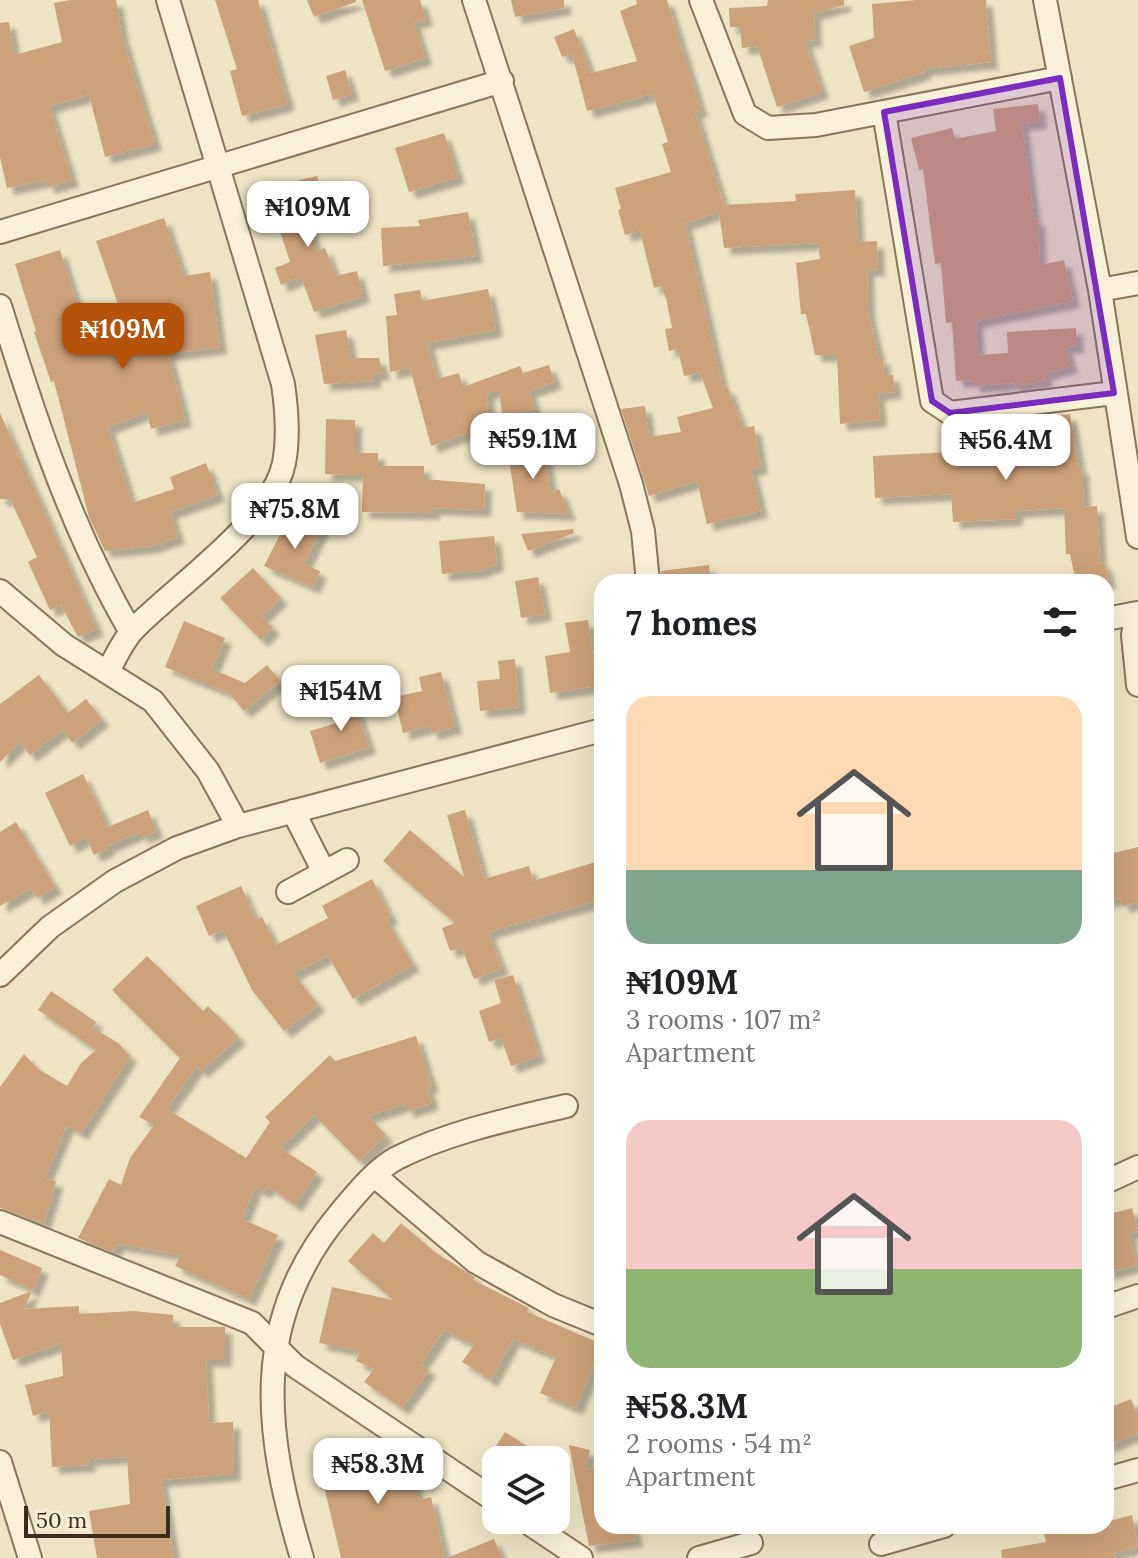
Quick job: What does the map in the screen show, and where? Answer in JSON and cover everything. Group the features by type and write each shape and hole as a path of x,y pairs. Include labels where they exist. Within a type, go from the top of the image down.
{"street":[{"path":"108,671 131,632 250,521 269,499 284,466 288,423 283,384 168,0"},
{"path":"474,0 631,484 643,531 647,574"},
{"path":"701,0 745,114 768,128 790,129 1060,78"},
{"path":"1045,0 1100,290 1138,537"},
{"path":"0,232 502,81"},
{"path":"884,112 932,401 950,413 1114,393"},
{"path":"1100,290 1138,283"},
{"path":"0,306 41,440 73,521 100,579 131,632"},
{"path":"0,591 64,645 153,701 208,771 238,826"},
{"path":"1114,617 1138,612 1133,635 1138,685"},
{"path":"0,975 50,927 115,881 177,848 238,826 594,732"},
{"path":"293,811 324,872"},
{"path":"288,892 347,860"},
{"path":"302,1558 278,1449 272,1400 274,1344 290,1289 324,1232 358,1191 395,1159 447,1139 566,1106"},
{"path":"1114,1178 1138,1167"},
{"path":"375,1176 476,1262 553,1305 594,1322"},
{"path":"0,1222 212,1304 252,1323 295,1366 482,1492"},
{"path":"1114,1304 1138,1296"},
{"path":"0,1462 30,1558"},
{"path":"1114,1477 1138,1470"},
{"path":"545,1534 581,1558"},
{"path":"881,1544 916,1534"},
{"path":"699,1558 751,1543"}],"highlighted area":[{"path":"1060,78 1114,393 950,413 932,401 884,112"}],"building":[{"path":"116,0 122,36 155,144 105,157 89,95 49,106 72,180 48,187 46,180 7,188 0,157 0,23 9,22 14,55 62,42 54,3"},
{"path":"215,0 258,0 288,104 242,116 230,71 237,69"},
{"path":"307,0 356,0 356,2 314,17"},
{"path":"362,0 420,0 426,19 414,22 425,58 385,71"},
{"path":"511,0 564,0 564,8 515,17"},
{"path":"636,0 667,0 701,110 695,112 724,205 796,201 795,194 855,190 858,242 877,241 878,269 867,270 868,311 879,359 883,358 884,375 893,375 895,392 878,394 880,420 840,424 837,355 815,355 806,314 801,314 796,263 820,259 818,243 724,248 719,212 685,223 723,388 727,386 743,428 754,426 761,467 751,469 761,511 707,524 697,481 649,496 621,409 645,406 649,437 681,432 677,417 713,408 700,373 684,376 678,349 669,351 665,329 672,328 666,298 661,286 654,288 640,231 625,235 618,210 621,209 615,188 671,172 662,144 668,142 653,94 587,111 572,54 562,57 554,37 574,29 591,73 637,61 620,11 637,4"},
{"path":"768,0 844,0 844,5 814,13 815,40 805,41 822,92 777,107 757,46 742,48 740,27 730,27 729,8 767,6"},
{"path":"917,0 986,0 991,62 924,69 925,72 864,92 849,46 874,38 872,4"},
{"path":"345,70 352,94 333,100 326,76"},
{"path":"1038,104 1040,122 1022,124 1034,219 1038,218 1040,265 1064,260 1073,301 976,321 978,355 1008,353 1007,332 1076,328 1077,346 1065,347 1071,366 1044,374 1046,380 1016,387 1015,383 973,386 972,380 956,381 952,322 946,323 941,263 935,264 923,169 919,170 911,138 952,128 955,139 996,131 993,109"},
{"path":"444,133 458,177 409,192 395,148"},
{"path":"317,176 322,194 301,200 317,251 325,248 336,276 357,271 363,296 314,312 301,277 281,285 275,268 290,262 266,188"},
{"path":"468,212 476,256 383,266 381,228 420,226 418,220"},
{"path":"164,218 184,276 210,272 220,347 168,354 185,420 151,429 147,412 108,427 132,503 174,489 170,477 206,463 218,495 170,512 178,537 152,546 105,551 89,517 54,381 51,382 34,332 15,264 60,250 80,313 120,310 96,241"},
{"path":"488,289 496,330 427,343 437,379 459,373 463,387 520,366 523,373 549,365 555,382 529,391 535,408 503,420 499,392 488,392 487,426 431,446 410,368 390,372 386,316 397,315 394,294 420,290 422,301"},
{"path":"346,330 351,358 379,358 383,373 374,374 374,381 324,384 315,335"},
{"path":"0,413 97,629 78,637 61,605 50,610 28,562 37,557 10,499 0,499"},
{"path":"1070,414 1079,468 1082,467 1084,507 1097,506 1100,563 1104,562 1107,574 1074,574 1070,554 1066,554 1064,508 1016,511 1016,519 953,522 951,494 875,498 873,456 950,452 949,433 1015,429 1014,423"},
{"path":"326,419 355,420 355,453 378,453 378,466 424,466 424,479 485,484 484,510 433,508 433,513 362,512 363,475 325,474"},
{"path":"543,441 551,492 559,489 569,514 517,512 507,446"},
{"path":"291,513 322,528 304,564 320,571 313,587 264,566"},
{"path":"573,529 574,533 528,551 521,534"},
{"path":"494,536 497,564 479,571 442,574 439,541"},
{"path":"709,565 710,574 661,574 661,571"},
{"path":"253,568 281,598 262,616 273,628 261,640 220,598"},
{"path":"538,577 545,614 521,618 515,581"},
{"path":"588,620 594,686 550,693 545,656 570,652 565,623"},
{"path":"184,621 225,638 212,669 245,683 267,665 280,681 244,711 229,693 165,667"},
{"path":"515,659 519,707 480,711 477,681 500,679 498,661"},
{"path":"441,672 455,727 431,733 430,726 403,733 394,697 422,691 419,677"},
{"path":"39,675 68,713 86,699 102,719 73,743 62,730 30,755 20,742 0,762 0,704"},
{"path":"353,697 369,747 320,763 310,731 337,723 331,704"},
{"path":"83,774 108,827 148,810 156,831 142,837 140,832 94,855 86,838 70,846 45,793"},
{"path":"465,810 484,879 529,866 533,881 594,862 594,901 488,932 502,968 474,979 461,947 450,951 442,928 455,923 383,861 410,830 464,877 447,815"},
{"path":"16,822 55,887 37,898 31,888 0,906 0,832"},
{"path":"1138,847 1138,902 1123,906 1120,898 1114,899 1114,853"},
{"path":"372,879 391,917 386,919 413,965 353,999 328,956 293,973 318,1005 284,1031 252,990 223,930 209,936 196,906 241,886 256,920 262,917 276,945 328,918 322,906"},
{"path":"147,956 203,1011 208,1006 239,1037 201,1071 197,1066 167,1109 246,1158 270,1122 265,1117 330,1055 335,1061 416,1036 432,1086 427,1087 432,1103 407,1111 405,1104 368,1116 386,1135 359,1161 314,1115 280,1148 317,1172 295,1205 268,1186 264,1192 255,1187 242,1219 278,1235 249,1299 175,1266 181,1255 118,1244 112,1252 78,1238 109,1179 121,1185 130,1158 154,1125 139,1117 180,1058 112,990"},
{"path":"513,975 539,1056 511,1066 501,1038 489,1042 479,1011 501,1003 494,980"},
{"path":"51,991 96,1022 92,1027 118,1043 130,1056 81,1133 67,1125 45,1178 56,1181 44,1223 0,1208 0,1087 24,1054 38,1069 67,1086 81,1063 96,1050 38,1010"},
{"path":"1132,1208 1138,1231 1129,1234 1137,1265 1114,1271 1114,1213"},
{"path":"401,1223 436,1253 475,1277 473,1280 529,1308 527,1312 594,1341 594,1364 576,1408 540,1393 556,1357 513,1339 491,1380 462,1362 474,1345 444,1330 421,1364 429,1370 402,1408 364,1382 374,1369 356,1361 360,1351 319,1343 332,1287 393,1300 348,1261 373,1233 384,1243"},
{"path":"0,1250 42,1268 33,1290 0,1275"},
{"path":"32,1291 24,1309 79,1306 79,1314 134,1311 173,1315 173,1327 225,1327 225,1360 206,1360 209,1423 233,1422 234,1474 161,1480 174,1558 97,1558 89,1511 130,1504 127,1457 88,1459 89,1465 52,1467 49,1411 33,1416 25,1385 63,1376 61,1343 13,1360 0,1324 0,1303"},
{"path":"1131,1399 1138,1417 1138,1433 1114,1443 1114,1406"},
{"path":"505,1432 527,1446 496,1446"},
{"path":"379,1442 382,1453 395,1450 409,1459 419,1500 431,1497 445,1558 341,1558 317,1457"},
{"path":"569,1445 590,1450 585,1470 594,1468 594,1534 635,1534 636,1540 589,1546"},
{"path":"1132,1515 1138,1547 1114,1553 1116,1558 1002,1558 1001,1550 1046,1542 1044,1534 1114,1534 1114,1520"},
{"path":"494,1539 502,1558 449,1558 449,1557"}]}
